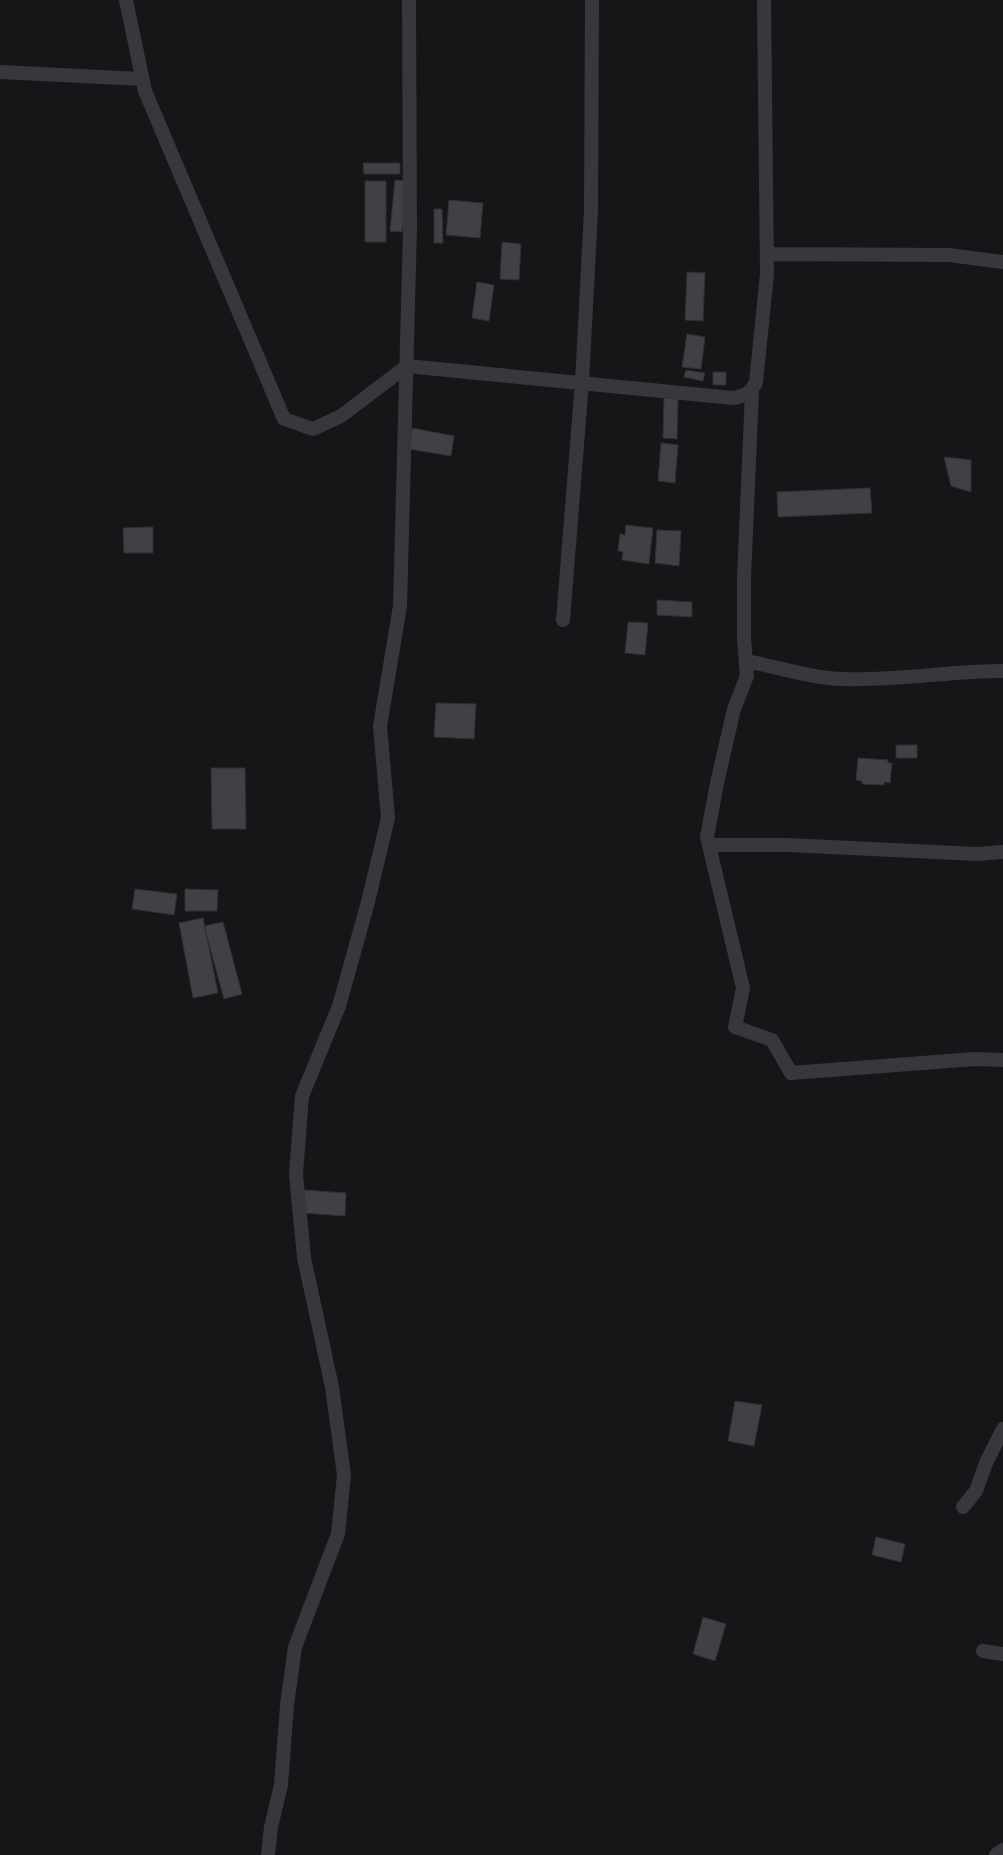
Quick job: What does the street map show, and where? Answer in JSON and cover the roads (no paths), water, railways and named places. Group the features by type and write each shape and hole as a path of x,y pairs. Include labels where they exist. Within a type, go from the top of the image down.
{"street":[{"path":"126,0 145,91 284,419 313,429 341,416 407,366 733,398 752,392"},
{"path":"268,1855 271,1827 281,1785 287,1705 295,1646 338,1534 344,1475 332,1387 304,1258 296,1174 302,1096 339,1006 368,902 388,818 380,726 400,606 410,219 411,83 409,0"},
{"path":"563,620 582,382 591,211 592,0"},
{"path":"764,0 767,274 756,382 752,392 744,578 744,639 747,676 734,709 707,837 743,988 735,1027 772,1040 791,1072 975,1059 1003,1060"},
{"path":"0,72 142,79"},
{"path":"767,254 949,255 1003,262"},
{"path":"746,661 776,666 807,675 843,679 1003,671"},
{"path":"709,845 788,845 977,854 1003,852"},
{"path":"963,1508 976,1491 986,1463 1003,1429"},
{"path":"983,1651 1003,1654"},
{"path":"996,1855 1003,1850"}]}
